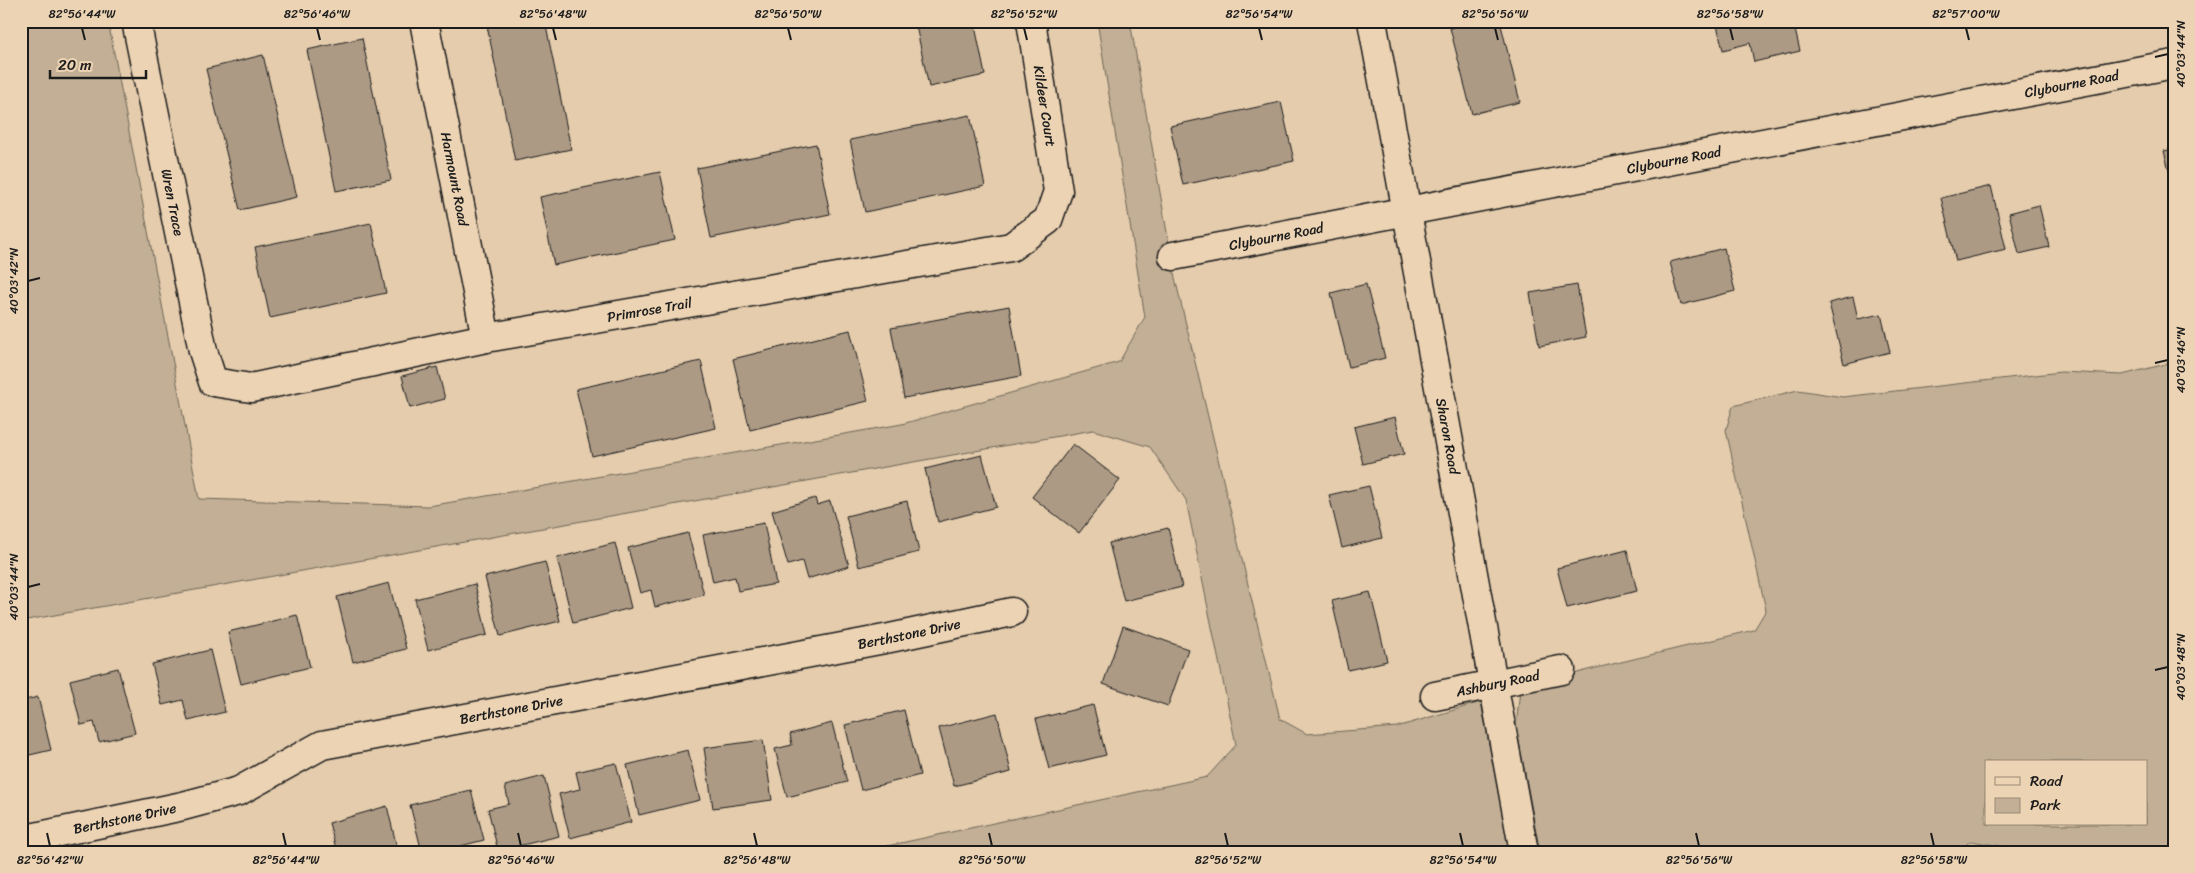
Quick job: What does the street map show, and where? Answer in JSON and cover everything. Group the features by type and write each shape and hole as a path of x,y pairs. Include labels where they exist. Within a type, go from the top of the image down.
{"street":[{"name":"Wren Trace","path":"136,21 203,351 213,382"},
{"name":"Harmount Road","path":"424,21 486,338"},
{"name":"Kildeer Court","path":"1031,21 1058,190"},
{"name":"Sharon Road","path":"1372,21 1524,852"},
{"name":"Clybourne Road","path":"1173,256 2174,64"},
{"name":"Primrose Trail","path":"213,382 251,388 486,338 1011,247 1048,220 1058,190"},
{"name":"Berthstone Drive","path":"21,840 183,806 239,791 322,746 890,638 1012,612"},
{"name":"Ashbury Road","path":"1435,696 1561,670"}],"green space":[{"path":"21,21 108,21 199,499 429,506 902,424 1119,362 1145,317 1097,21 1130,21 1175,278 1280,719 1307,734 1397,727 1481,702 1510,852 859,852 1207,777 1236,745 1186,500 1150,447 1093,430 21,621"},
{"path":"2174,362 2174,852 2035,852 1971,841 1956,852 1540,852 1516,726 1520,690 1588,670 1754,630 1766,610 1726,430 1733,406 1798,390 1843,397 2061,372 2122,375"}],"building":[{"path":"215,21 240,21 216,26"},
{"path":"486,21 545,21 571,149 515,161"},
{"path":"915,21 974,21 985,75 929,87"},
{"path":"1478,21 1500,21 1520,102 1472,114 1450,28"},
{"path":"1716,21 1793,21 1800,51 1754,62 1750,43 1723,50"},
{"path":"362,38 391,180 336,191 307,50"},
{"path":"263,55 297,197 240,210 206,69"},
{"path":"1281,102 1294,161 1183,185 1170,126"},
{"path":"970,115 985,186 865,212 850,140"},
{"path":"816,144 830,214 711,238 697,168"},
{"path":"2174,149 2174,189 2164,151"},
{"path":"660,172 675,240 554,265 540,197"},
{"path":"1991,186 2006,249 1956,261 1941,198"},
{"path":"2039,205 2049,247 2019,254 2009,213"},
{"path":"371,223 386,293 270,318 255,247"},
{"path":"1724,248 1735,291 1681,305 1670,262"},
{"path":"1366,284 1385,358 1349,367 1331,293"},
{"path":"1577,285 1586,337 1539,346 1530,293"},
{"path":"1853,297 1858,319 1881,314 1890,352 1844,364 1829,303"},
{"path":"1009,306 1021,376 904,398 891,328"},
{"path":"850,330 868,401 750,430 733,359"},
{"path":"701,361 716,428 592,456 576,389"},
{"path":"437,367 445,399 410,408 402,376"},
{"path":"1395,417 1404,454 1363,464 1354,427"},
{"path":"1073,444 1120,480 1079,533 1032,497"},
{"path":"982,455 996,507 938,522 925,469"},
{"path":"1369,486 1382,538 1342,548 1329,495"},
{"path":"815,498 817,505 830,501 849,566 807,579 802,561 788,565 772,511"},
{"path":"907,501 919,552 859,567 846,516"},
{"path":"764,523 776,584 738,591 735,577 713,582 703,535"},
{"path":"1168,528 1182,587 1124,601 1109,543"},
{"path":"688,533 704,595 655,607 651,590 640,593 628,548"},
{"path":"615,543 631,608 573,623 557,558"},
{"path":"1627,550 1637,591 1567,608 1557,568"},
{"path":"545,562 560,621 500,636 485,577"},
{"path":"389,583 406,649 353,662 337,597"},
{"path":"475,584 487,635 428,650 415,599"},
{"path":"1370,592 1387,661 1348,670 1332,601"},
{"path":"297,615 310,667 241,684 228,632"},
{"path":"1123,626 1188,649 1168,706 1103,684"},
{"path":"210,650 225,712 188,721 183,700 162,705 152,664"},
{"path":"118,668 135,733 99,742 94,722 81,725 70,680"},
{"path":"38,697 51,750 21,757 21,701"},
{"path":"1093,705 1106,755 1049,769 1036,719"},
{"path":"904,710 920,775 861,790 845,725"},
{"path":"997,713 1011,772 954,786 939,728"},
{"path":"832,723 847,782 787,797 775,749 792,745 790,734"},
{"path":"763,740 772,800 713,808 704,748"},
{"path":"688,750 700,800 639,815 627,765"},
{"path":"616,763 631,822 570,838 559,794 580,789 576,772"},
{"path":"544,776 559,836 498,851 488,809 509,804 505,786"},
{"path":"471,790 484,840 437,852 422,852 410,805"},
{"path":"387,806 398,852 337,852 329,823"}]}
